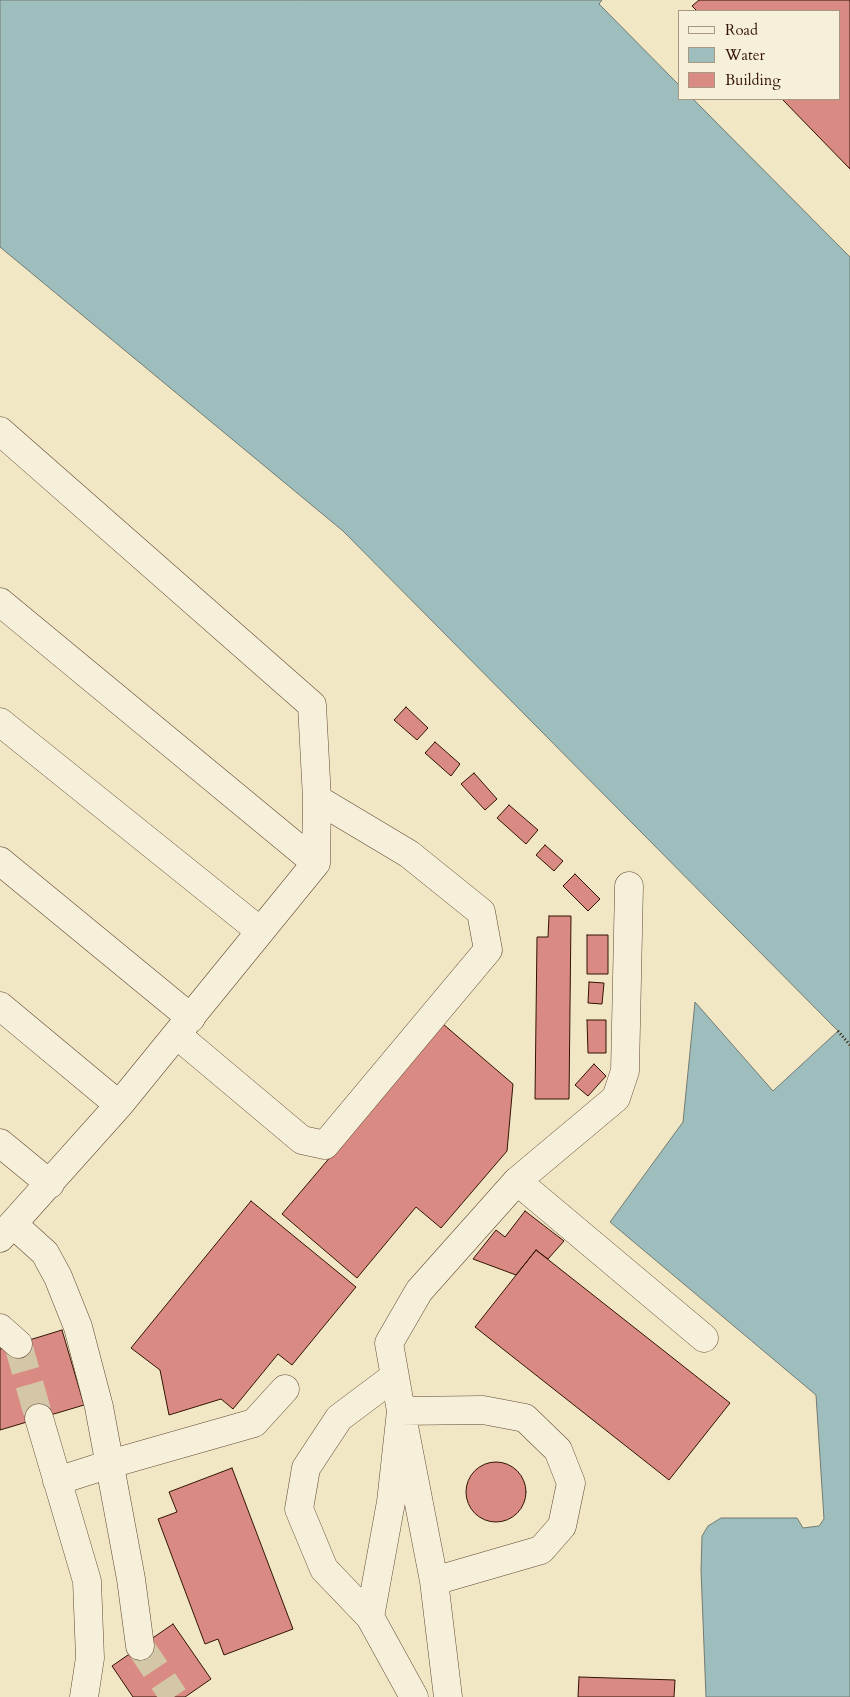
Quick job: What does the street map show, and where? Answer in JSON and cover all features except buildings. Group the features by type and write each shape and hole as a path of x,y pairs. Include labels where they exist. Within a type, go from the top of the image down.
{"lane":[{"path":"0,431 312,705 317,799 316,863 119,1105 6,1231 45,1253 58,1278 78,1327 100,1407 131,1579 140,1646"},
{"path":"0,602 316,863"},
{"path":"0,722 260,931"},
{"path":"0,861 184,1026 282,1125 302,1140 325,1145 488,950 481,912 409,854 317,799"},
{"path":"448,1697 434,1581 389,1343 418,1291 517,1181 616,1098 625,1071 629,886"},
{"path":"0,1006 119,1105"},
{"path":"0,1143 50,1184"},
{"path":"517,1181 704,1338"},
{"path":"395,1376 339,1418 306,1468 299,1509 324,1569 370,1617 414,1697"},
{"path":"57,1481 254,1423 285,1389"},
{"path":"401,1412 483,1410 524,1418 558,1450 571,1483 562,1526 541,1550 434,1581"},
{"path":"370,1617 391,1502 401,1412"},
{"path":"39,1418 87,1581 90,1658 84,1697"}],"path":[{"path":"838,1031 850,1046"}],"water":[{"path":"0,0 602,0 599,4 678,84 678,100 694,100 850,257 850,1697 706,1697 701,1570 702,1536 708,1526 721,1518 797,1518 803,1528 819,1526 824,1519 816,1395 610,1222 683,1122 695,1002 773,1091 838,1031 343,531 0,247"}],"tunnel":[{"path":"18,1344 39,1418"},
{"path":"140,1646 174,1697"}]}
